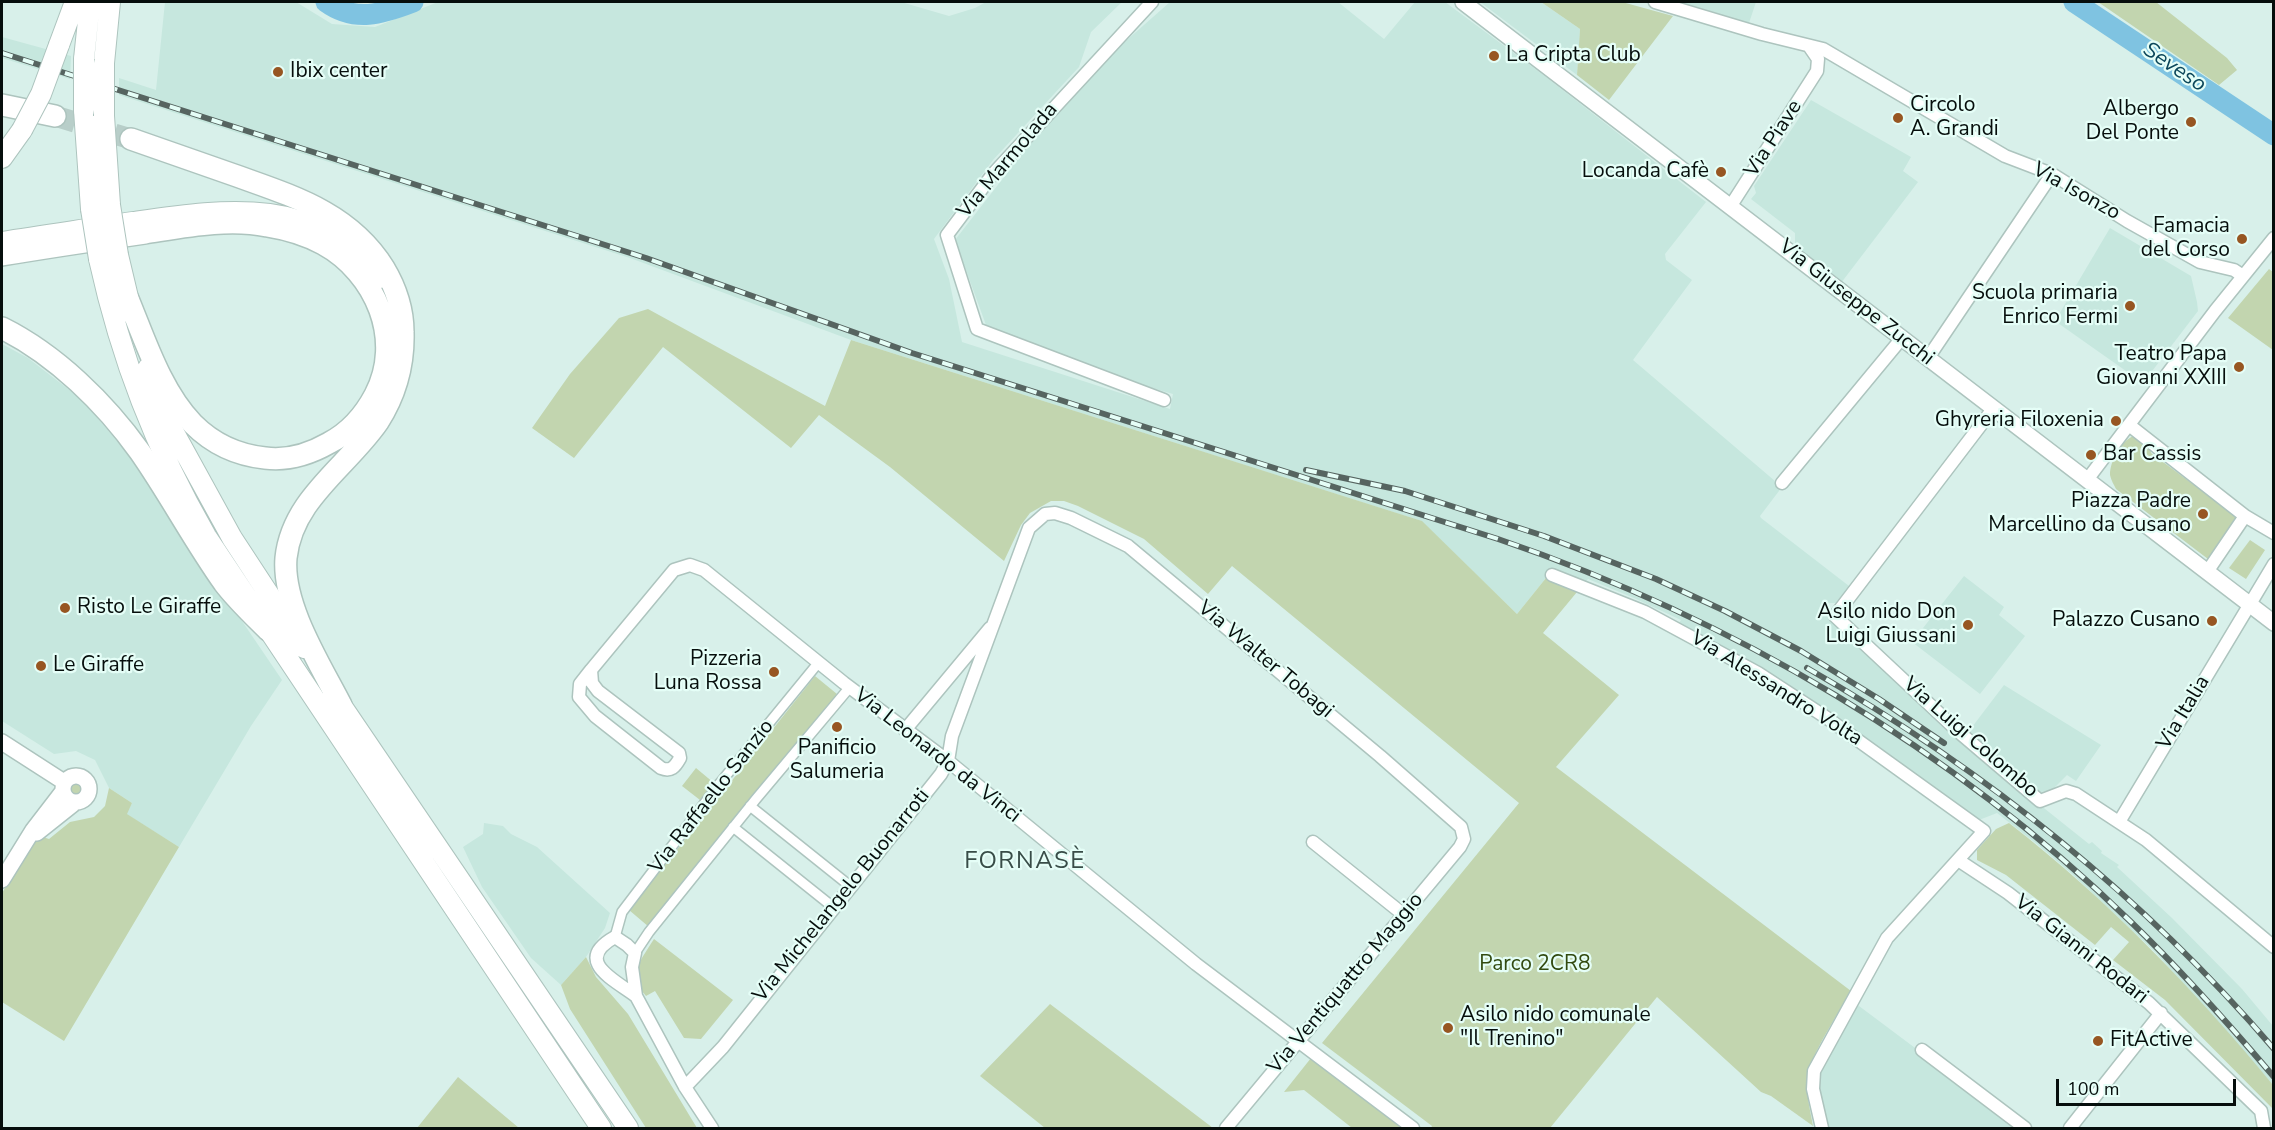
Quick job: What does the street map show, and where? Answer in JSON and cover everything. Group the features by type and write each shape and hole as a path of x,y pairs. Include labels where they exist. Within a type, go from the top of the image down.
{"highway":[{"path":"2,158 22,130 41,94 75,2"},
{"path":"90,2 84,59 84,110 109,257 121,346 166,462 206,536 601,1128"},
{"path":"101,207 104,63 110,2"},
{"path":"2,105 55,116"},
{"path":"131,139 284,193 336,218 358,234 392,281 403,315 404,355 395,390 378,422 304,507 293,530 286,558 288,585 294,611 341,705"},
{"path":"2,242 188,214 268,213 301,220 329,231 349,244 370,264 386,285 403,315"},
{"path":"2,255 233,223 266,225 295,233 323,244 338,254 359,273 373,292 385,320 388,352 382,383 366,413 342,436 311,453 281,460 247,456 218,445 192,423 156,369 109,257"},
{"path":"128,299 146,360 171,427 232,538 341,705 445,855 628,1128"},
{"path":"2,328 39,351 78,382 110,415 140,451 224,582 268,630"}],"street":[{"name":"Via Marmolada","path":"1152,2 1001,165 946,235 977,329 1164,400"},
{"name":"Via Giuseppe Zucchi","path":"1463,2 2274,623"},
{"name":"Via Isonzo","path":"1655,2 1762,34 1823,49 2005,156 2052,174 2127,221 2200,262 2234,270 2243,276"},
{"path":"1809,46 1818,59 1817,71"},
{"path":"1817,71 1832,63 1845,62"},
{"name":"Via Piave","path":"1730,207 1817,71"},
{"path":"1928,358 2052,174"},
{"path":"2087,480 2274,238"},
{"path":"1782,483 1902,339"},
{"name":"Via Luigi Colombo","path":"1993,409 1835,616 1960,733 2040,801 2062,792 2073,792 2146,840 2274,947"},
{"path":"2129,425 2245,516 2274,533"},
{"name":"Via Walter Tobagi","path":"1045,514 1055,513 1071,518 1128,546 1380,756 1461,827 1464,839"},
{"name":"Via Michelangelo Buonarroti","path":"686,1087 723,1047 849,886 941,774 948,761 952,736 1029,528 1045,514"},
{"path":"2207,572 2245,516"},
{"name":"Via Leonardo da Vinci","path":"591,670 674,570 690,564 704,570 850,687 948,761 1137,916 1298,1042 1413,1128"},
{"name":"Via Italia","path":"2119,822 2274,564"},
{"name":"Via Alessandro Volta","path":"1552,575 1645,612 1758,674 1827,718 1984,831 1958,860"},
{"name":"Via Michelangelo Buonarroti","path":"905,730 995,623"},
{"name":"Via Raffaello Sanzio","path":"615,938 622,912 720,783 819,662"},
{"path":"591,670 592,683 598,691 680,753 680,758 672,769 667,771 661,768 595,716 579,697 580,684 591,670"},
{"name":"Via Raffaello Sanzio","path":"635,953 649,932 733,827 850,687"},
{"path":"2,742 63,787 66,798 76,802"},
{"path":"2,880 25,842 73,775 81,776 87,781 88,795 83,800 76,802 25,842"},
{"path":"750,806 849,886"},
{"path":"733,827 833,907"},
{"name":"Via Ventiquattro Maggio","path":"1226,1128 1460,847 1464,839"},
{"path":"1313,842 1404,915"},
{"path":"1822,1128 1813,1089 1814,1071 1887,938 1958,860"},
{"name":"Via Gianni Rodari","path":"1958,860 2008,893 2161,1013 2261,1111 2264,1128"},
{"path":"636,996 608,977 597,966 596,956 604,944 615,938 635,953 632,967 636,996 686,1087 712,1128"},
{"path":"2070,1128 2161,1013"},
{"path":"1922,1050 2025,1128"}],"shaded area":[{"path":"165,2 296,2 332,24 375,27 438,2 901,2 949,16 986,2 1122,2 1091,32 1079,67 993,160 934,239 949,279 962,342 1170,409 1173,394 1145,386 986,325 955,240 1050,118 1119,47 1170,2 1338,2 1384,39 1415,2 1445,2 1546,77 1706,202 1665,254 1666,260 1692,280 1633,360 1782,487 1760,516 1761,518 1849,586 1836,603 1829,603 1824,610 1930,711 2015,785 2119,865 2117,867 2172,918 2242,989 2273,1026 2273,1085 2155,952 2038,845 1997,813 1979,820 1679,623 1681,620 1588,579 1577,592 1546,578 1517,614 1421,521 851,340 630,258 119,95 119,78 156,90"},
{"path":"1480,2 1541,2 1580,29 1577,75"},
{"path":"1677,2 1756,2 1749,23"},
{"path":"2,37 71,56 70,79 2,58"},
{"path":"1811,100 1911,157 1903,171 1918,182 1841,283 1795,248 1795,233 1751,199 1756,193 1754,186"},
{"name":"Scuola primaria Enrico Fermi","path":"2110,228 2191,276 2197,302 2198,311 2143,383 2055,321"},
{"path":"2,344 28,358 81,399 130,456 282,680 251,726 179,847 126,814 132,803 109,788 95,760 76,751 54,754 2,721"},
{"name":"Asilo nido Don Luigi Giussani","path":"1964,576 2004,607 1999,615 2025,636 1980,694 1912,642"},
{"path":"2004,685 2101,745 2076,781 2067,775 2052,790 2036,793 1966,735"},
{"path":"484,823 503,826 511,834 537,847 610,913 605,928 586,957 561,985 531,958 482,887 463,847 483,834"},
{"path":"1855,1003 2022,1128 1823,1128 1815,1072"}],"green space":[{"path":"1541,2 1622,2 1673,16 1609,100 1577,75 1580,29"},
{"path":"2098,2 2156,2 2227,58 2237,70 2219,85"},
{"path":"2269,269 2273,272 2273,350 2228,318"},
{"name":"Parco 2CR8","path":"648,309 825,406 851,340 1422,521 1517,614 1546,578 1577,592 1543,633 1619,695 1556,767 1851,991 1810,1066 1807,1087 1813,1126 1771,1096 1761,1092 1657,997 1550,1128 1431,1128 1432,1126 1322,1043 1519,803 1232,566 1208,594 1144,539 1064,501 1051,501 1030,513 1021,525 1004,561 890,467 819,415 791,448 663,347 574,458 532,428 570,374 619,318"},
{"path":"2136,435 2150,444 2151,453 2237,517 2208,559 2116,489 2110,475 2112,463 2122,445"},
{"path":"2250,540 2265,550 2246,579 2229,568"},
{"path":"815,676 837,694 649,927 629,910"},
{"path":"696,768 714,783 700,800 682,786"},
{"path":"76,778 83,781 86,788 83,795 76,798 69,795 66,788 69,781"},
{"path":"109,788 132,803 127,814 179,847 64,1041 2,1002 2,893 31,846 40,836 49,839 70,822 94,817 105,806"},
{"path":"2009,823 2046,852 2115,914 2181,980 2273,1085 2273,1109 2165,1000 2113,960 2129,942 2111,927 2095,945 2006,875 1977,860 1977,850 1996,829"},
{"path":"654,939 733,1000 701,1039 684,1038 655,991 646,996 640,988 637,981 638,967"},
{"path":"586,957 596,977 628,1014 697,1128 646,1128 570,1009 561,985"},
{"path":"1050,1004 1213,1128 1045,1128 980,1076"},
{"path":"1311,1058 1402,1128 1352,1128 1304,1090 1284,1092"},
{"path":"458,1077 519,1128 417,1128"}],"waterway":[{"name":"Seveso","path":"326,2 347,13 358,14 379,13 413,2"},
{"name":"Seveso","path":"2074,2 2274,135"}],"tunnel":[{"path":"55,116 131,139"}],"railway":[{"path":"2,53 646,258 912,353 1498,539 1585,571 1671,608 1754,649 1835,695 1914,745 1989,800 2061,858 2130,921 2168,958 2274,1077"},
{"path":"1306,470 1405,491 1544,536 1656,579 1725,611 1801,651 1879,699 1944,743"},
{"path":"1807,668 1935,748 2057,838 2170,939 2274,1049"}],"place":[{"name":"La Cripta Club","path":"1494,56"},
{"name":"Ibix center","path":"278,72"},
{"name":"Circolo A. Grandi","path":"1898,118"},
{"name":"Albergo Del Ponte","path":"2191,122"},
{"name":"Locanda Cafè","path":"1721,172"},
{"name":"Famacia del Corso","path":"2242,239"},
{"name":"Scuola primaria Enrico Fermi","path":"2130,306"},
{"name":"Teatro Papa Giovanni XXIII","path":"2239,367"},
{"name":"Ghyreria Filoxenia","path":"2116,421"},
{"name":"Bar Cassis","path":"2091,455"},
{"name":"Piazza Padre Marcellino da Cusano","path":"2203,514"},
{"name":"Risto Le Giraffe","path":"65,608"},
{"name":"Palazzo Cusano","path":"2212,621"},
{"name":"Asilo nido Don Luigi Giussani","path":"1968,625"},
{"name":"Le Giraffe","path":"41,666"},
{"name":"Pizzeria Luna Rossa","path":"774,672"},
{"name":"Panificio Salumeria","path":"837,727"},
{"name":"Asilo nido comunale \"Il Trenino\"","path":"1448,1028"},
{"name":"FitActive","path":"2098,1041"}],"district":[{"name":"FORNASÈ","path":"1025,862"}]}
